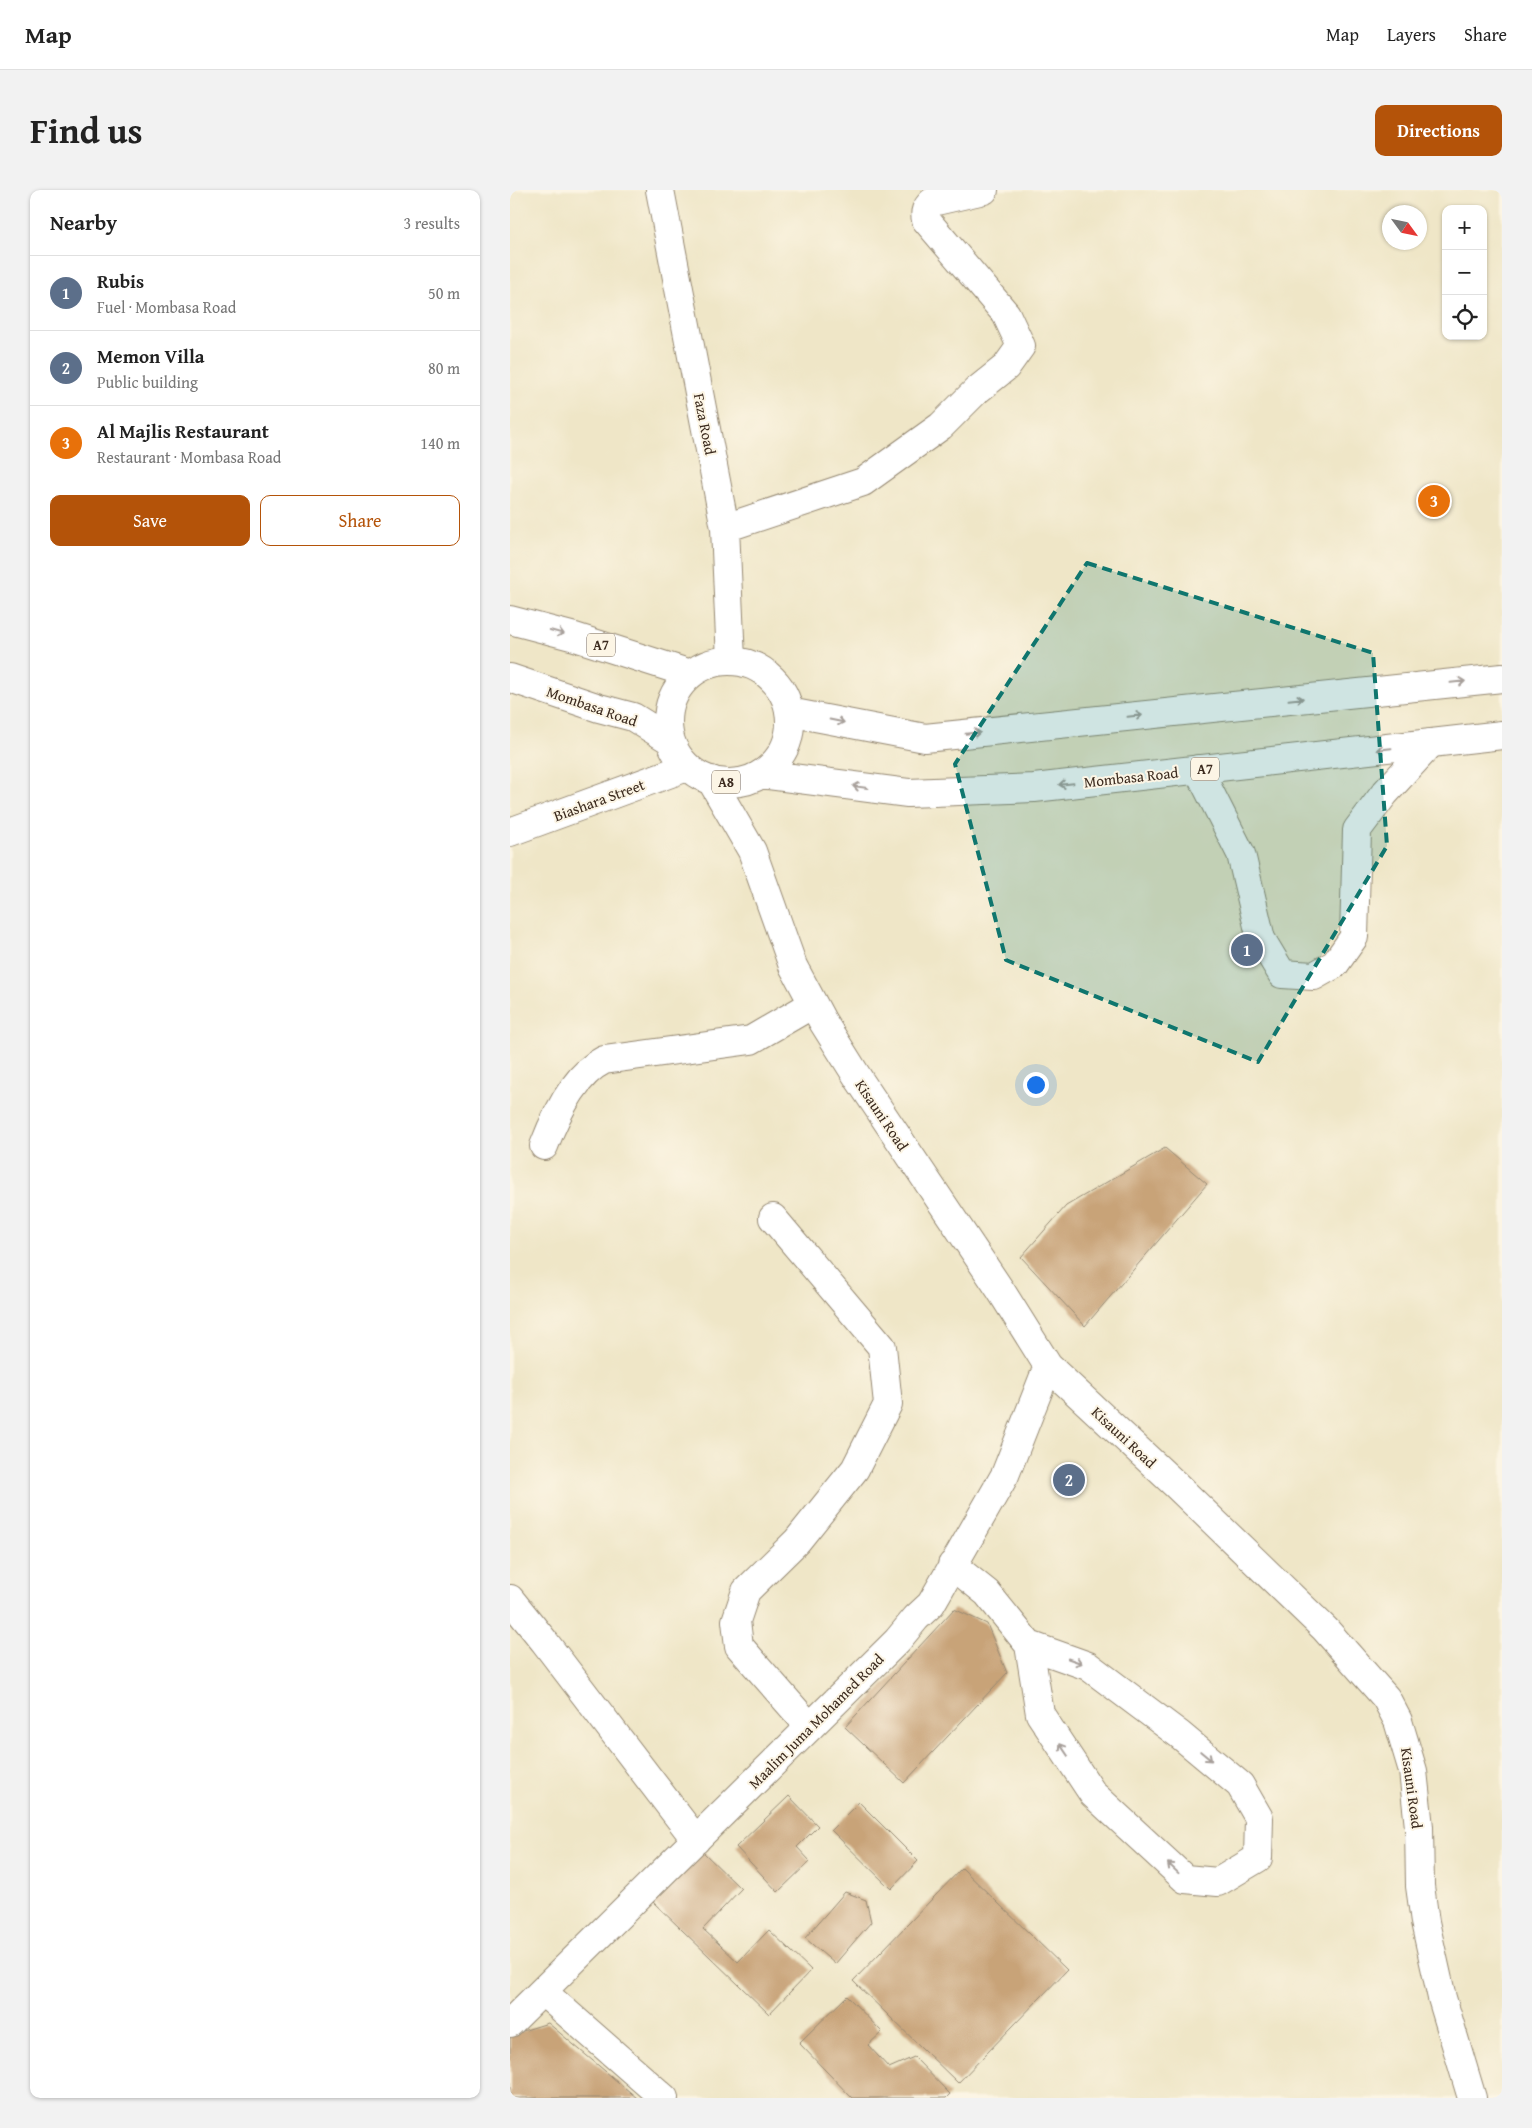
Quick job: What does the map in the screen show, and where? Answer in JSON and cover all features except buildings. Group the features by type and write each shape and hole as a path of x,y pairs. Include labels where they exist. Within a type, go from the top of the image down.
{"main road":[{"name":"Faza Road","path":"660,190 725,528 731,660"},
{"path":"725,528 863,482 941,426 976,391 1006,367 1021,346 1006,314 926,220 925,216 928,206 932,202 984,190"},
{"name":"A7","path":"510,620 575,637 691,674"},
{"name":"A8","path":"731,660 752,665 769,676 782,692 789,712 789,730 784,747 774,762 761,774 736,782 711,780 688,767 677,754 670,740 668,715 675,692 691,674 703,666 731,660"},
{"name":"Mombasa Road","path":"510,678 599,708 633,717 670,740"},
{"path":"789,712 925,738 1502,678"},
{"name":"Mombasa Road","path":"761,774 908,794 1034,788 1502,735"},
{"path":"1198,769 1241,854 1261,940 1282,974 1314,976 1335,964 1354,937 1357,830 1385,793 1431,743"},
{"name":"Biashara Street","path":"510,832 688,767"},
{"name":"Kisauni Road","path":"711,780 752,852 794,966 813,1004 860,1081 996,1283 1048,1366 1177,1486 1325,1630 1386,1698 1398,1721 1412,1771 1419,1827 1420,1886 1424,1922 1442,1998 1472,2098"},
{"path":"544,1146 550,1128 565,1102 584,1074 596,1064 604,1060 751,1040 813,1004"},
{"path":"773,1218 882,1347 888,1404 855,1469 797,1541 746,1591 736,1621 739,1646 810,1727"},
{"name":"Maalim Juma Mohamed Road","path":"510,2023 810,1727 931,1604 1005,1475 1048,1366"},
{"path":"952,1565 987,1593 1029,1645 1040,1714 1093,1794 1185,1879 1218,1882 1258,1858 1259,1818 1240,1785 1180,1735 1088,1666 1029,1645"},
{"path":"510,1599 696,1840"},
{"path":"543,1992 664,2098"}],"highlighted area":[{"path":"1087,563 1373,653 1387,846 1258,1062 1006,960 955,764"}],"place":[{"name":"Al Majlis Restaurant","path":"1434,501"},
{"name":"Rubis","path":"1247,950"},
{"name":"Memon Villa","path":"1069,1480"}]}
